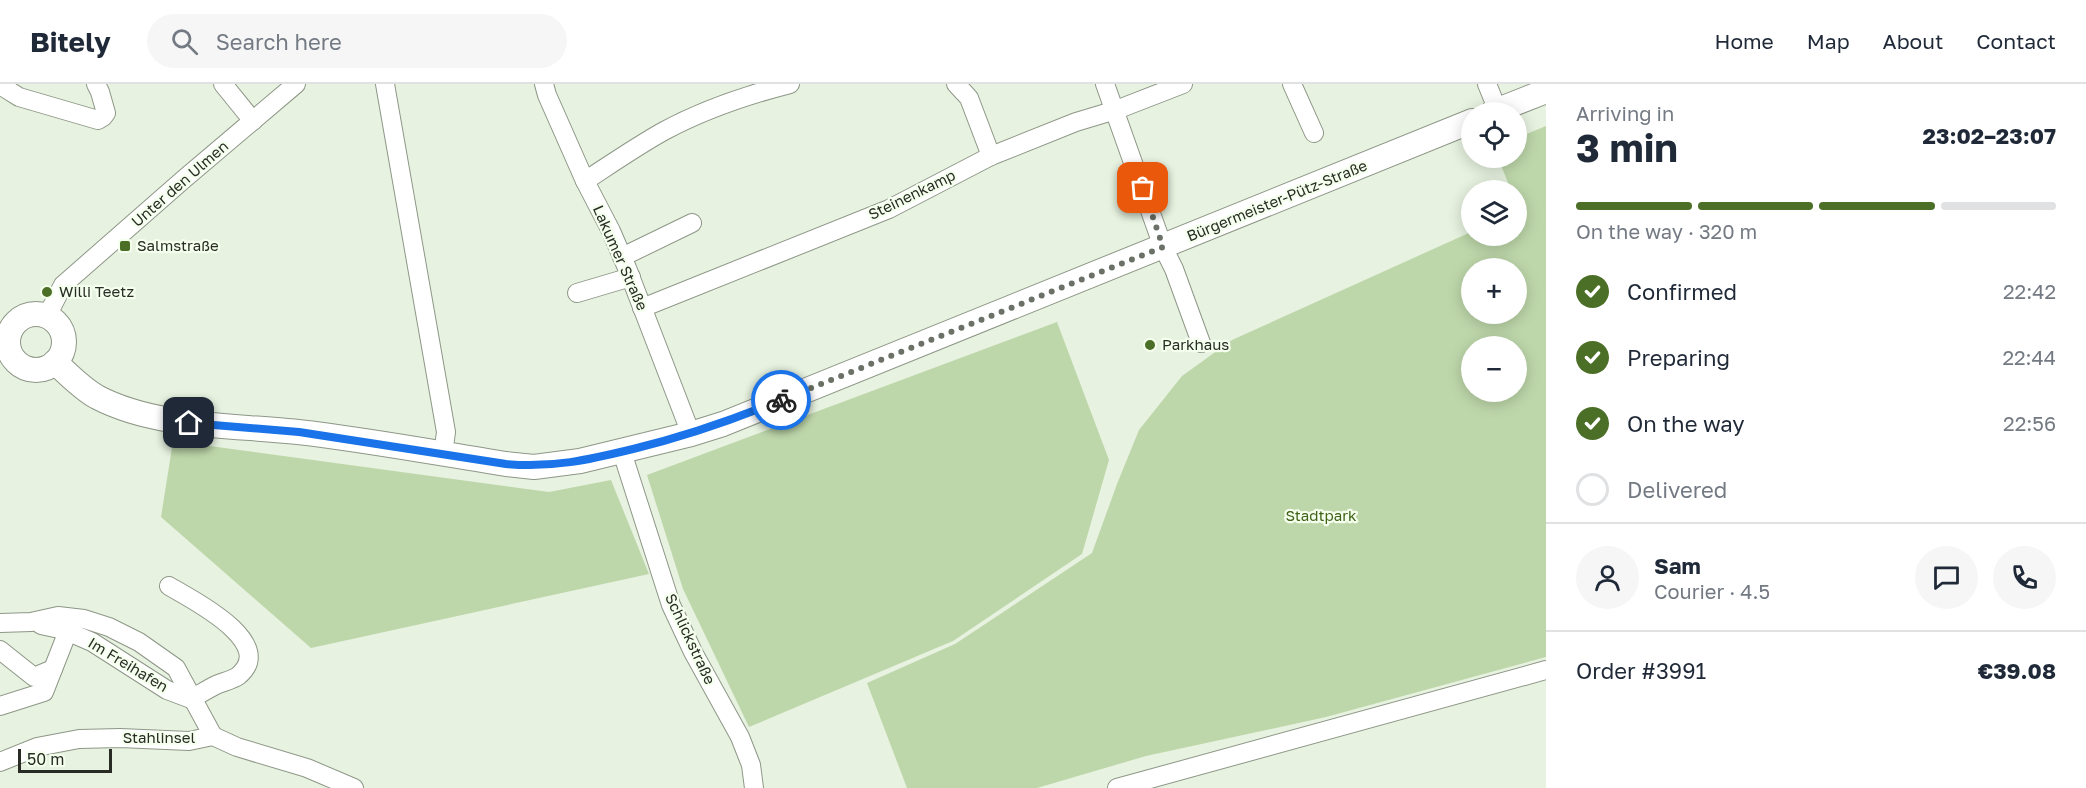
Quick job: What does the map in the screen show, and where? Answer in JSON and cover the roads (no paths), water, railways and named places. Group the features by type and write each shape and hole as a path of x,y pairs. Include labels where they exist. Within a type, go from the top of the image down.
{"main road":[{"path":"1519,102 1546,91"},
{"name":"Bürgermeister-Pütz-Straße","path":"55,362 83,388 98,397 141,414 174,421 299,432 534,467 580,461 723,424 1461,125"},
{"path":"29,315 47,316 61,328 64,346 61,354 49,367 39,370 26,368 4,347 9,331 14,324 29,315"}],"street":[{"path":"0,85 19,97 98,120 106,113 96,84"},
{"path":"223,84 253,121"},
{"name":"Unter den Ulmen","path":"47,316 63,285 296,84"},
{"path":"385,84 446,432 444,454"},
{"name":"Lakumer Straße","path":"544,84 585,181 631,277 691,434"},
{"path":"585,181 663,132 692,117 756,93 790,84"},
{"path":"956,84 969,98 991,156"},
{"path":"1106,84 1163,247 1174,269 1201,343"},
{"name":"Steinenkamp","path":"642,308 889,209 991,156 1076,122 1116,110 1183,84"},
{"path":"1292,84 1314,134"},
{"path":"1486,84 1492,102"},
{"path":"622,257 692,223"},
{"path":"577,293 631,277"},
{"name":"Schlickstraße","path":"621,452 671,605 693,652 740,738 751,765 754,788"},
{"path":"169,586 214,612 242,637 247,649 247,661 240,674 191,699"},
{"name":"Im Freihafen","path":"0,623 31,622 58,616 84,619 109,627 138,642 176,668 213,736"},
{"name":"Im Freihafen","path":"31,622 68,631 92,642 167,690 191,699"},
{"path":"0,706 44,692 68,631"},
{"path":"0,650 34,677 53,669"},
{"path":"1117,788 1546,670"},
{"path":"213,736 237,747 307,768 354,788"},
{"name":"Stahlinsel","path":"0,762 38,747 79,739 189,741 213,736"}],"place":[{"name":"Salmstraße","path":"125,246"},
{"name":"Willi Teetz","path":"47,292"},
{"name":"Parkhaus","path":"1150,345"}],"park label":[{"name":"Stadtpark","path":"1321,516"}]}
